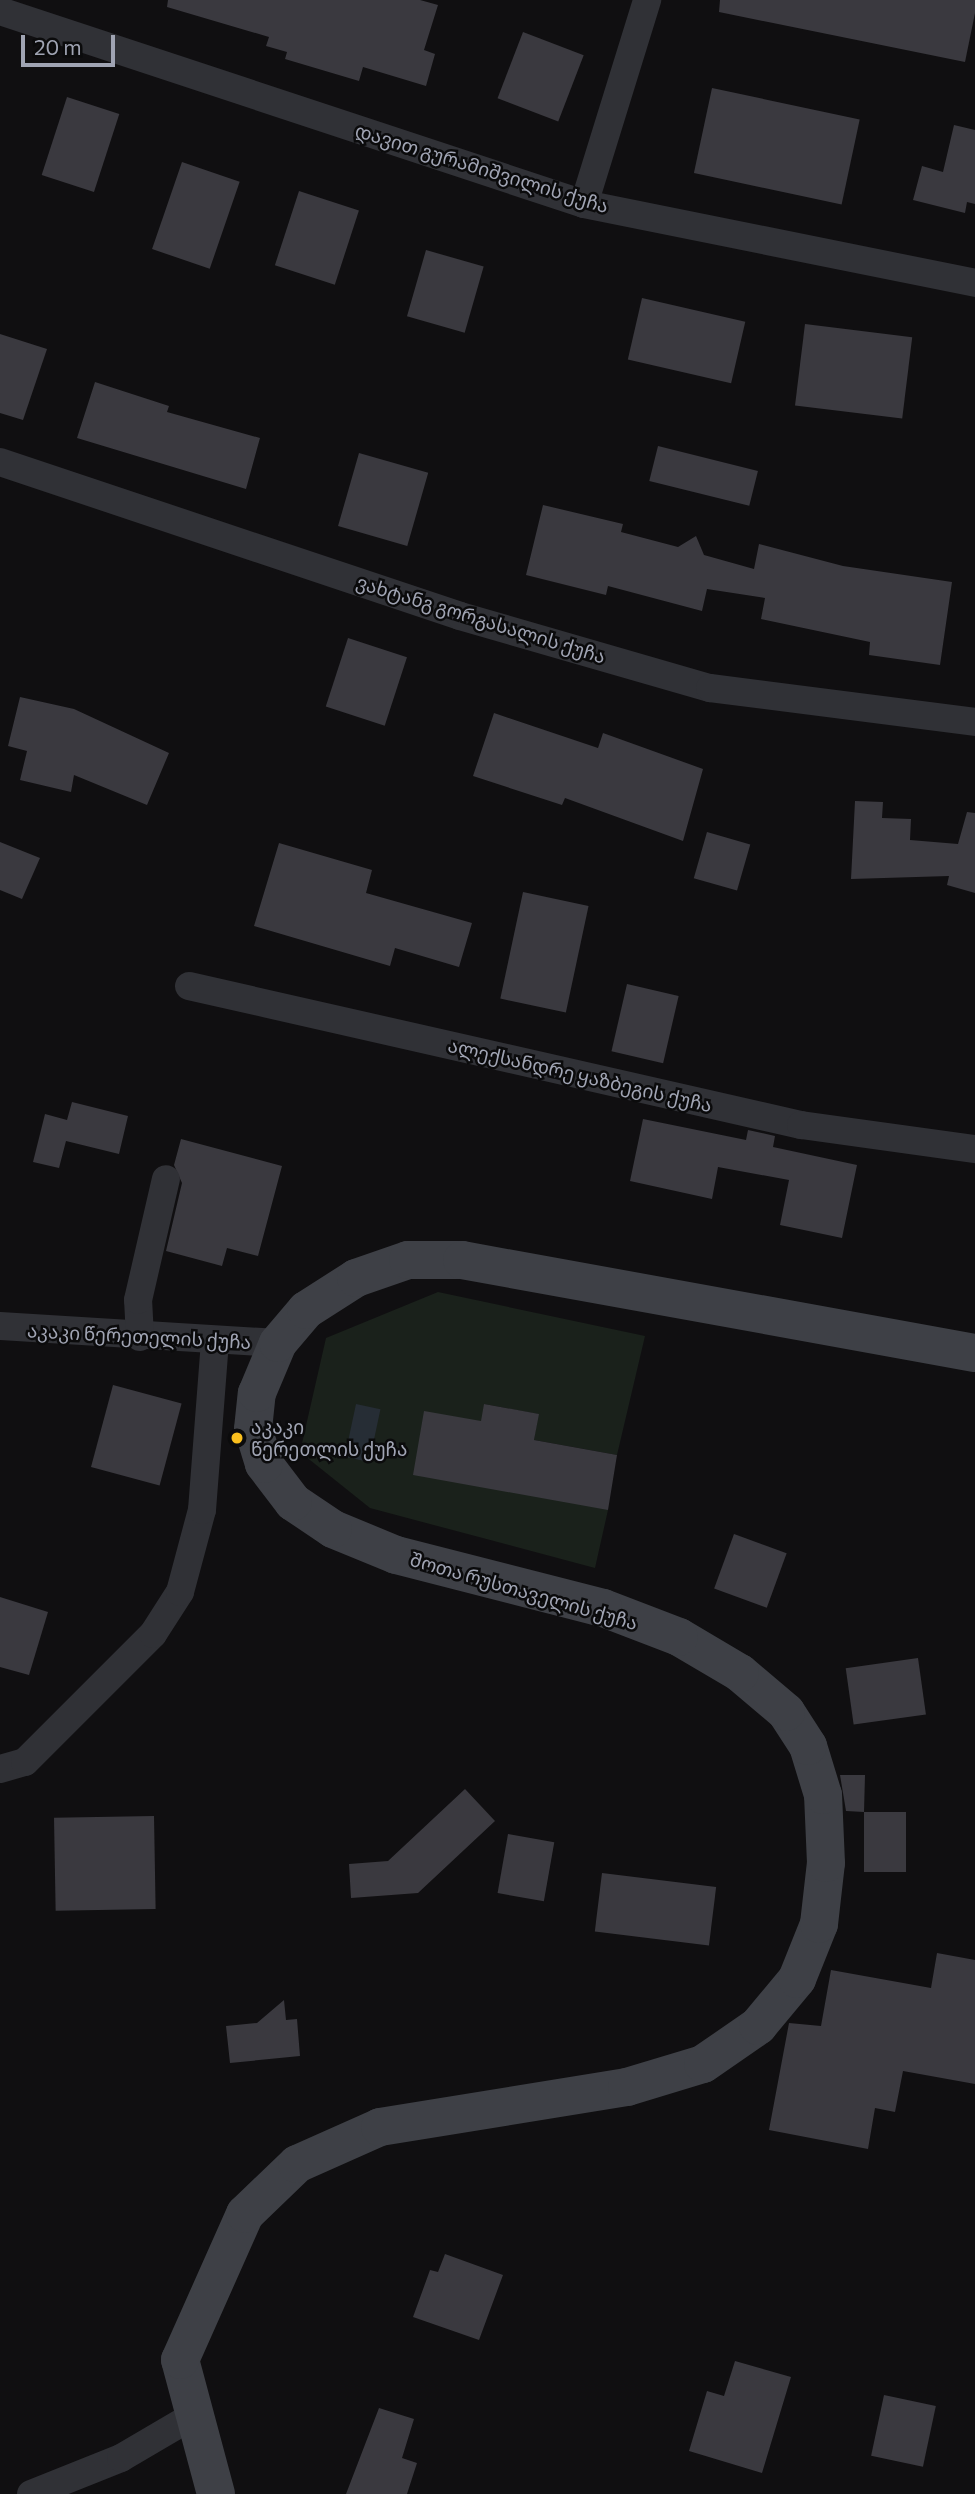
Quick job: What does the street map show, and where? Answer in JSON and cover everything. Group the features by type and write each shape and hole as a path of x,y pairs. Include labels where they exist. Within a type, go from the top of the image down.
{"main road":[{"name":"შოთა რუსთაველის ქუჩა","path":"216,2494 191,2417 180,2360 195,2317 245,2214 297,2164 380,2127 627,2087 703,2064 758,2026 797,1979 819,1924 826,1863 823,1795 808,1746 786,1712 740,1673 679,1637 603,1608 396,1555 333,1529 293,1502 264,1464 253,1429 257,1393 278,1343 306,1310 356,1278 408,1260 462,1260 975,1353"}],"street":[{"path":"584,204 647,0"},
{"name":"დავით გურამიშვილის ქუჩა","path":"0,11 584,204 975,283"},
{"name":"ვახტანგ გორგასალის ქუჩა","path":"0,462 460,615 710,688 975,722"},
{"name":"ალექსანდრე ყაზბეგის ქუჩა","path":"189,986 801,1125 975,1149"},
{"path":"140,1337 141,1286 166,1179"},
{"name":"აკაკი წერეთელის ქუჩა","path":"0,1326 140,1337 278,1343"},
{"path":"0,1769 25,1762 153,1634 180,1592 202,1510 215,1340"},
{"path":"31,2494 121,2458 191,2417"}],"shaded area":[{"path":"438,1292 645,1336 617,1455 534,1440 538,1414 484,1404 608,1510 595,1568 370,1508 300,1452 326,1338"},
{"path":"356,1404 380,1409 369,1462 345,1457"}],"building":[{"path":"168,0 420,0 438,5 424,50 435,54 426,86 363,67 359,81 285,59 287,52 266,46 269,37 167,7"},
{"path":"720,0 975,0 975,13 965,62 719,12"},
{"path":"523,32 584,55 558,122 498,98"},
{"path":"712,88 860,119 842,204 694,173"},
{"path":"67,97 119,114 94,192 42,175"},
{"path":"954,125 975,130 975,204 967,202 965,213 913,200 922,166 943,172"},
{"path":"182,162 240,182 210,269 152,249"},
{"path":"299,191 359,210 335,285 275,265"},
{"path":"426,250 484,267 465,333 407,316"},
{"path":"642,298 745,322 731,383 628,359"},
{"path":"805,324 912,337 902,419 795,405"},
{"path":"0,334 47,349 23,420 0,413"},
{"path":"95,382 169,406 167,412 260,438 246,489 77,438"},
{"path":"658,446 758,471 749,506 649,481"},
{"path":"359,453 428,473 407,546 338,526"},
{"path":"543,505 623,524 621,532 678,547 696,536 704,555 754,569 759,544 843,566 952,582 940,665 869,655 870,642 761,619 765,598 707,589 702,611 608,586 606,595 526,575"},
{"path":"348,638 407,657 385,726 326,706"},
{"path":"20,697 74,709 169,753 147,805 74,775 71,792 20,780 27,751 8,746"},
{"path":"494,713 598,748 603,733 703,769 683,841 565,798 562,805 473,776"},
{"path":"855,801 883,802 882,818 911,819 910,840 958,844 967,812 975,813 975,893 947,885 949,876 851,879"},
{"path":"707,832 750,844 737,891 694,878"},
{"path":"0,842 40,858 22,899 0,890"},
{"path":"279,843 372,870 366,893 472,923 459,967 395,948 390,966 254,926"},
{"path":"523,892 589,906 566,1013 500,999"},
{"path":"627,984 679,996 663,1063 611,1051"},
{"path":"72,1102 128,1116 119,1154 66,1141 59,1168 33,1162 45,1114 67,1120"},
{"path":"643,1119 746,1140 748,1130 775,1136 773,1147 857,1165 842,1238 780,1225 789,1180 718,1167 712,1199 630,1181"},
{"path":"181,1139 282,1166 258,1256 227,1248 222,1266 166,1251 182,1183 174,1165"},
{"path":"113,1385 182,1403 160,1485 91,1467"},
{"path":"484,1404 539,1414 534,1440 617,1455 608,1510 413,1475 424,1411 481,1421"},
{"path":"734,1534 787,1553 767,1608 714,1589"},
{"path":"0,1597 48,1612 29,1675 0,1667"},
{"path":"918,1658 926,1714 854,1725 846,1668"},
{"path":"840,1775 865,1775 864,1812 846,1811"},
{"path":"465,1789 495,1821 418,1893 351,1898 349,1864 388,1861"},
{"path":"864,1812 906,1812 906,1872 864,1872"},
{"path":"154,1816 156,1909 56,1911 54,1818"},
{"path":"508,1834 554,1842 544,1901 498,1893"},
{"path":"602,1873 716,1887 709,1946 595,1932"},
{"path":"937,1953 975,1960 975,2084 903,2071 895,2112 875,2108 868,2149 769,2130 789,2023 821,2026 831,1970 931,1988"},
{"path":"284,2000 286,2020 297,2019 300,2056 230,2063 226,2026 257,2023"},
{"path":"445,2254 503,2275 479,2340 413,2317 430,2270 438,2272"},
{"path":"735,2361 791,2377 762,2473 689,2451 707,2391 724,2396"},
{"path":"884,2395 936,2406 923,2467 871,2456"},
{"path":"379,2408 414,2419 402,2458 417,2463 407,2494 346,2494"}],"place":[{"name":"აკაკი წერეთლის ქუჩა","path":"237,1438"}]}
